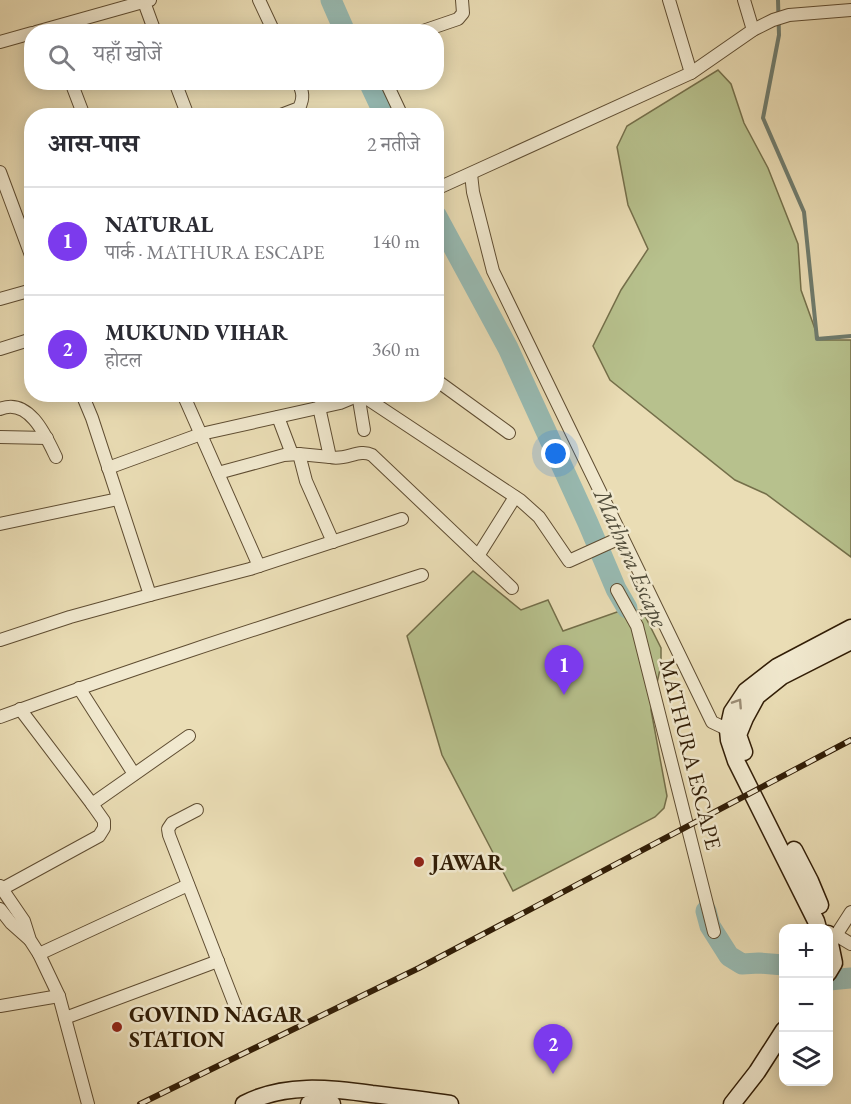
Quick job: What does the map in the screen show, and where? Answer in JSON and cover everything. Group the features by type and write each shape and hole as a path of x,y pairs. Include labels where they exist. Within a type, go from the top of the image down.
{"street":[{"path":"259,0 270,24"},
{"path":"443,24 458,19 464,13 462,0"},
{"path":"669,0 691,73"},
{"path":"744,0 753,30"},
{"path":"70,24 147,1 153,24"},
{"path":"444,186 691,73 753,30 773,20 789,15 851,10"},
{"path":"0,42 24,35"},
{"path":"74,90 81,108"},
{"path":"178,90 185,108"},
{"path":"299,108 303,101 302,90"},
{"path":"390,90 398,108"},
{"path":"0,172 24,236"},
{"path":"471,174 473,192 493,271 712,722 733,732"},
{"path":"0,299 24,292"},
{"path":"0,349 24,342"},
{"path":"444,386 509,433"},
{"path":"85,402 150,594"},
{"path":"187,402 259,566"},
{"path":"108,468 201,434 342,402"},
{"path":"359,402 364,430"},
{"path":"370,402 515,497 539,517 569,561 622,537"},
{"path":"0,409 14,406 23,410 40,426 56,457"},
{"path":"319,407 330,457"},
{"path":"278,417 333,542"},
{"path":"0,438 47,438"},
{"path":"218,473 295,454 344,458 362,452 367,453 372,455 512,588"},
{"path":"478,556 515,497"},
{"path":"0,524 118,499"},
{"path":"0,640 150,594 259,566 402,519"},
{"path":"0,717 227,638 422,575"},
{"name":"MATHURA ESCAPE","path":"617,590 637,626 714,932"},
{"path":"827,924 810,881 733,732 732,712 746,691 777,667 851,628"},
{"path":"817,924 736,761 729,741 733,732 746,718 757,696 782,676 851,641"},
{"path":"79,688 134,774"},
{"path":"20,710 104,821 104,828 99,836 1,887 24,921 30,940 59,996 88,1104"},
{"path":"92,804 189,736"},
{"path":"197,810 172,823 168,829 169,835 236,1008"},
{"path":"39,954 188,885"},
{"path":"0,909 11,923 30,940"},
{"path":"833,933 851,912"},
{"path":"833,936 851,944"},
{"path":"65,1018 218,961"},
{"path":"0,1006 59,996"},
{"path":"732,1104 757,1072 782,1032"},
{"path":"744,1104 779,1051"},
{"path":"244,1104 280,1092 305,1088 346,1090 450,1104"},
{"path":"310,1104 332,1104"}],"green space":[{"path":"718,70 731,84 744,123 768,168 798,244 801,290 819,340 851,340 851,557 766,494 735,480 610,380 593,346 621,290 648,249 628,205 617,147 627,126"},
{"path":"473,571 521,610 548,600 563,631 617,612 642,610 661,648 661,665 651,710 667,796 664,808 655,817 513,891 442,755 407,636"}],"waterway":[{"name":"Mathura Escape","path":"331,0 342,24"},
{"path":"778,0 779,35 763,118 804,212 817,339 851,336"},
{"name":"Mathura Escape","path":"373,90 381,108"},
{"name":"Mathura Escape","path":"444,230 508,348 616,589 627,608"},
{"name":"Mathura Escape","path":"706,911 710,926 729,956 742,964 779,965"},
{"name":"Mathura Escape","path":"833,980 851,978"}],"railway":[{"path":"140,1104 419,968 851,740"}],"place":[{"name":"NATURAL","path":"564,695"},
{"name":"JAWAR","path":"419,862"},
{"name":"GOVIND NAGAR STATION","path":"117,1027"},
{"name":"MUKUND VIHAR","path":"553,1074"}]}
